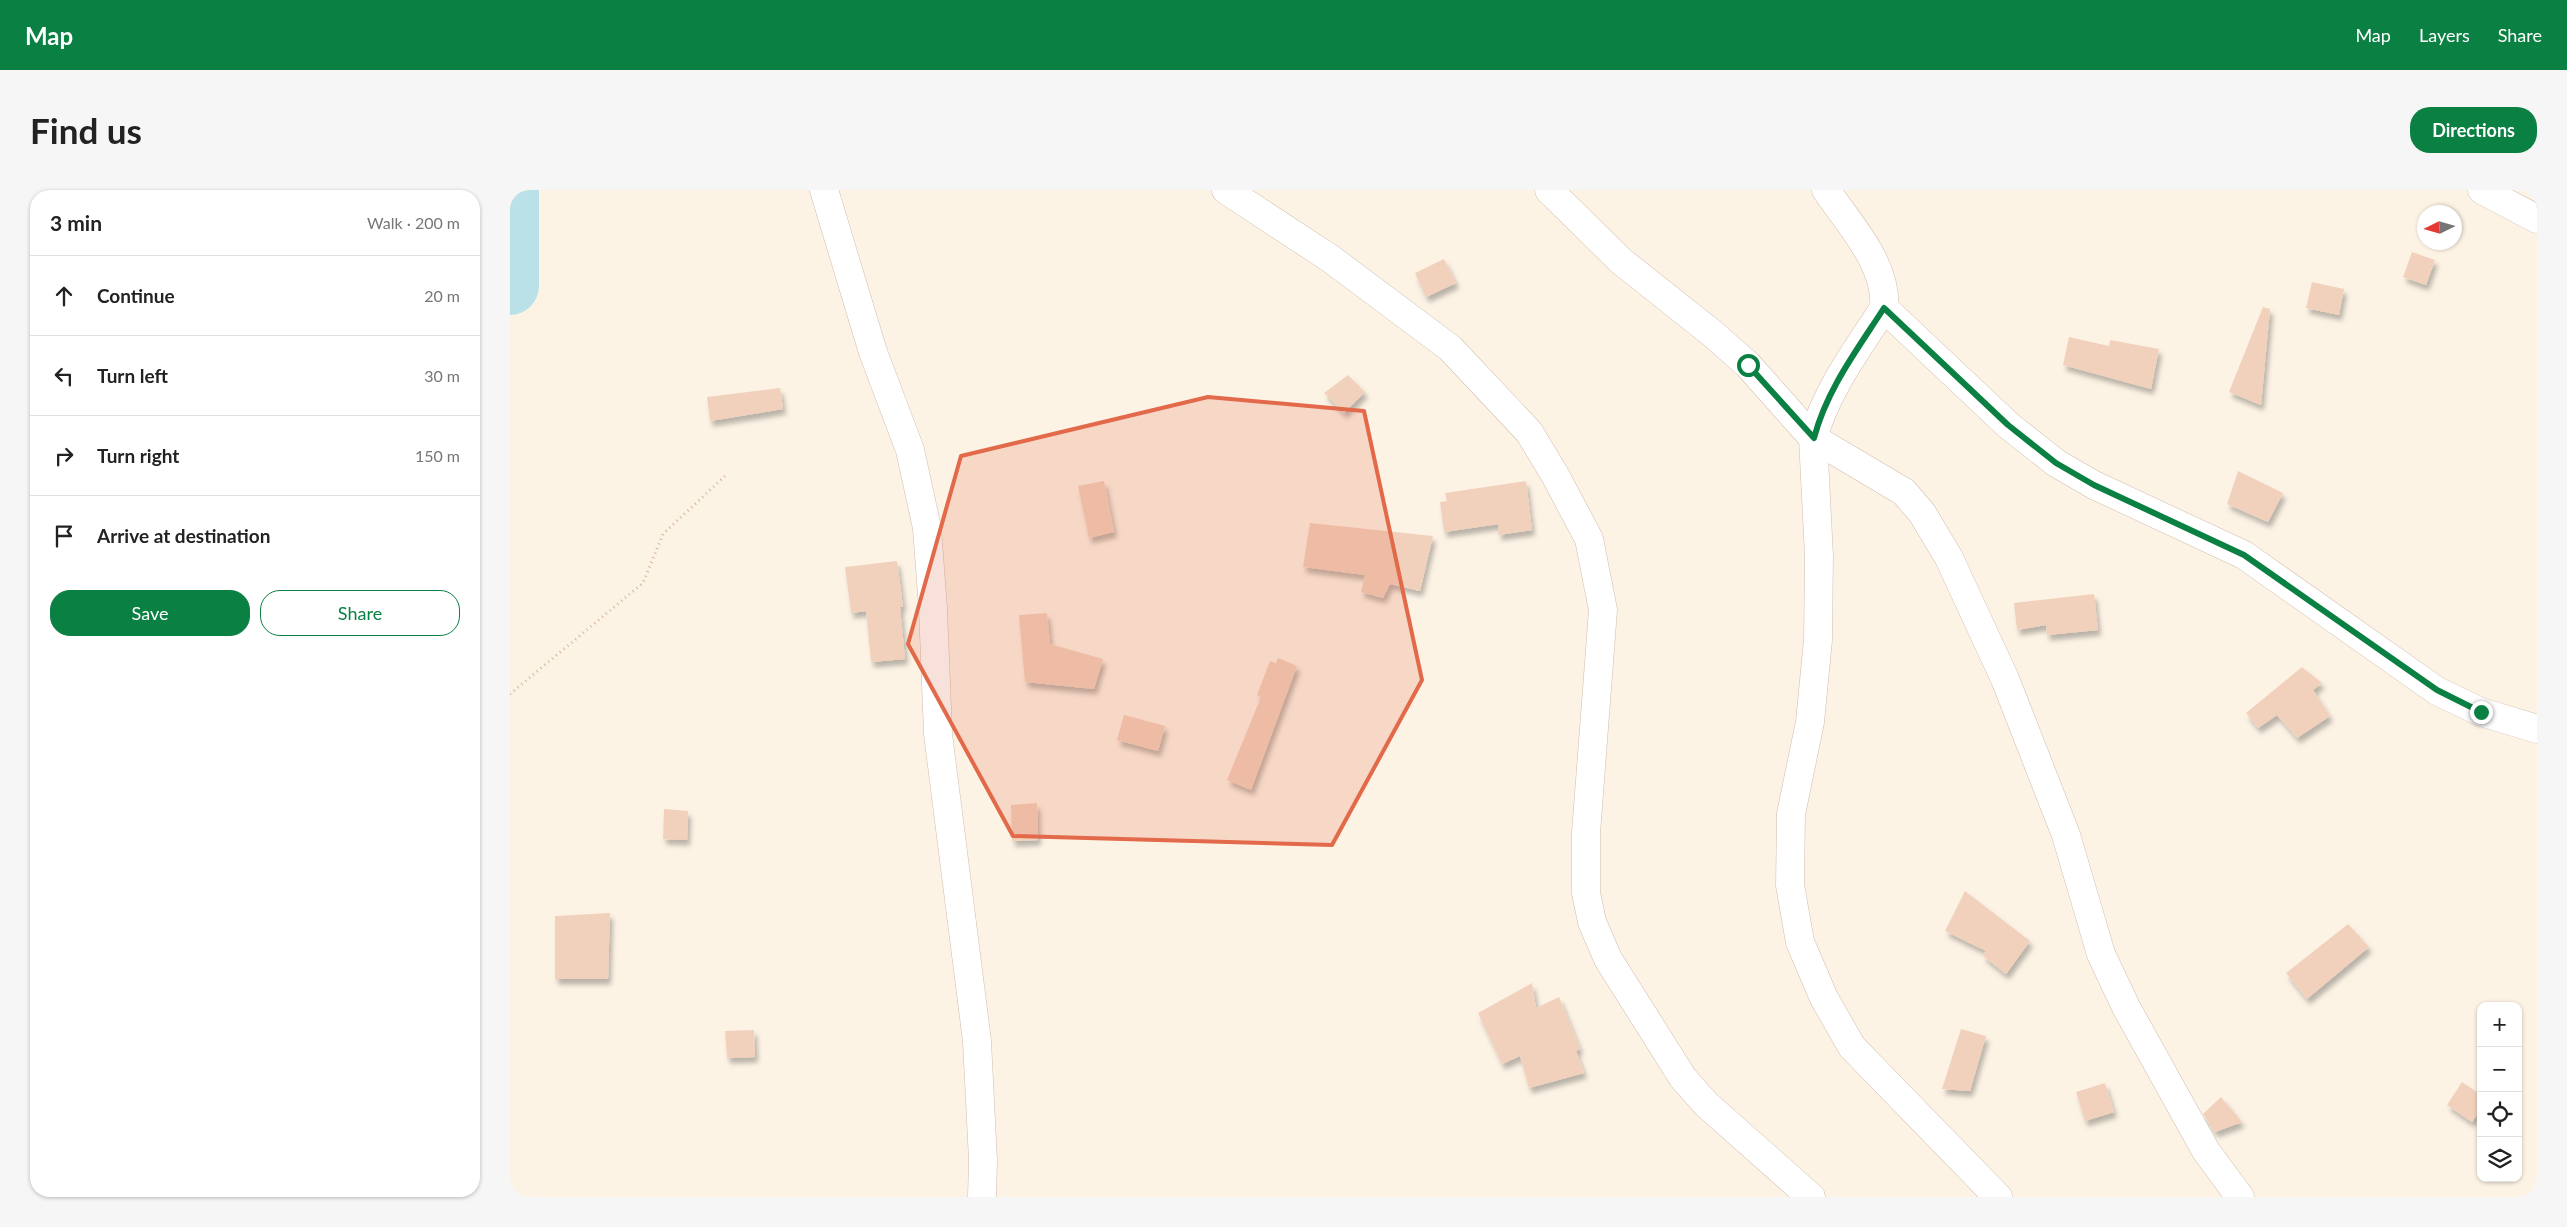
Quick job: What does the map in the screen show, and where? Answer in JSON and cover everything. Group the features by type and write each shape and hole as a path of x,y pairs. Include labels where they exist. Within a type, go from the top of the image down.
{"street":[{"path":"824,190 873,352 910,450 927,528 933,608 938,734 954,872 977,1041 983,1160 982,1197"},
{"path":"1226,190 1331,259 1450,348 1528,432 1555,475 1589,539 1603,610 1586,833 1586,893 1592,922 1608,960 1683,1078 1706,1104 1811,1197"},
{"path":"1549,190 1621,261 1713,334 1748,365 1814,438 1904,492 1922,513 1949,558 2005,680 2066,835 2101,954 2126,1007 2206,1152 2240,1197"},
{"path":"1826,190 1864,246 1878,271 1883,286 1884,308 1837,381 1821,411 1814,438 1819,556 1818,640 1810,722 1791,814 1790,885 1800,942 1824,998 1852,1047 1998,1197"},
{"path":"2482,190 2537,219"},
{"path":"1884,308 2008,425 2056,463 2094,485 2244,555 2437,690 2481,712 2537,729"}],"path":[{"path":"510,694 643,583 663,534 726,474"}],"highlighted area":[{"path":"1208,397 1364,411 1422,680 1332,845 1013,836 908,644 961,456"}],"building":[{"path":"2412,252 2435,260 2426,285 2403,277"},
{"path":"1444,259 1456,283 1426,297 1415,273"},
{"path":"2312,282 2344,289 2339,315 2306,308"},
{"path":"2263,307 2270,309 2261,405 2229,392"},
{"path":"2069,337 2109,346 2110,340 2159,349 2151,389 2063,365"},
{"path":"1348,375 1365,392 1344,413 1324,393"},
{"path":"780,388 783,409 710,421 707,397"},
{"path":"2238,471 2283,493 2268,522 2227,504"},
{"path":"1104,481 1114,532 1089,538 1078,486"},
{"path":"1526,481 1532,530 1498,535 1499,524 1444,532 1440,502 1447,501 1445,493"},
{"path":"1310,523 1433,536 1420,591 1390,584 1383,598 1361,592 1365,575 1303,567"},
{"path":"897,561 903,607 900,607 905,659 871,662 866,611 851,613 845,567"},
{"path":"2094,594 2098,630 2047,635 2046,625 2017,630 2014,603"},
{"path":"1047,613 1050,644 1103,659 1094,689 1025,682 1019,615"},
{"path":"1278,658 1297,666 1251,790 1227,780 1261,697 1257,695 1270,661 1276,663"},
{"path":"2302,667 2322,683 2313,690 2330,716 2297,738 2277,715 2258,728 2246,713"},
{"path":"1124,715 1165,726 1158,751 1117,740"},
{"path":"1037,803 1038,840 1012,841 1011,805"},
{"path":"664,809 688,811 687,840 663,839"},
{"path":"1965,891 2030,941 2006,974 1983,956 1986,951 1945,931"},
{"path":"610,913 608,979 555,979 555,916"},
{"path":"2348,924 2369,947 2307,999 2286,973"},
{"path":"1532,983 1536,1008 1559,997 1580,1049 1576,1051 1584,1073 1529,1088 1520,1056 1502,1064 1478,1013"},
{"path":"1961,1029 1986,1036 1970,1091 1942,1089"},
{"path":"754,1030 755,1057 727,1058 725,1031"},
{"path":"2462,1082 2477,1092 2477,1115 2472,1122 2447,1105"},
{"path":"2105,1083 2114,1112 2085,1121 2076,1092"},
{"path":"2221,1097 2242,1122 2215,1132 2203,1114"}],"waterway":[{"path":"510,190 510,286"}],"route":[{"path":"1748,365 1814,438 1821,411 1837,381 1884,308 2008,425 2056,463 2094,485 2244,555 2362,640 2437,690 2481,712"}]}
